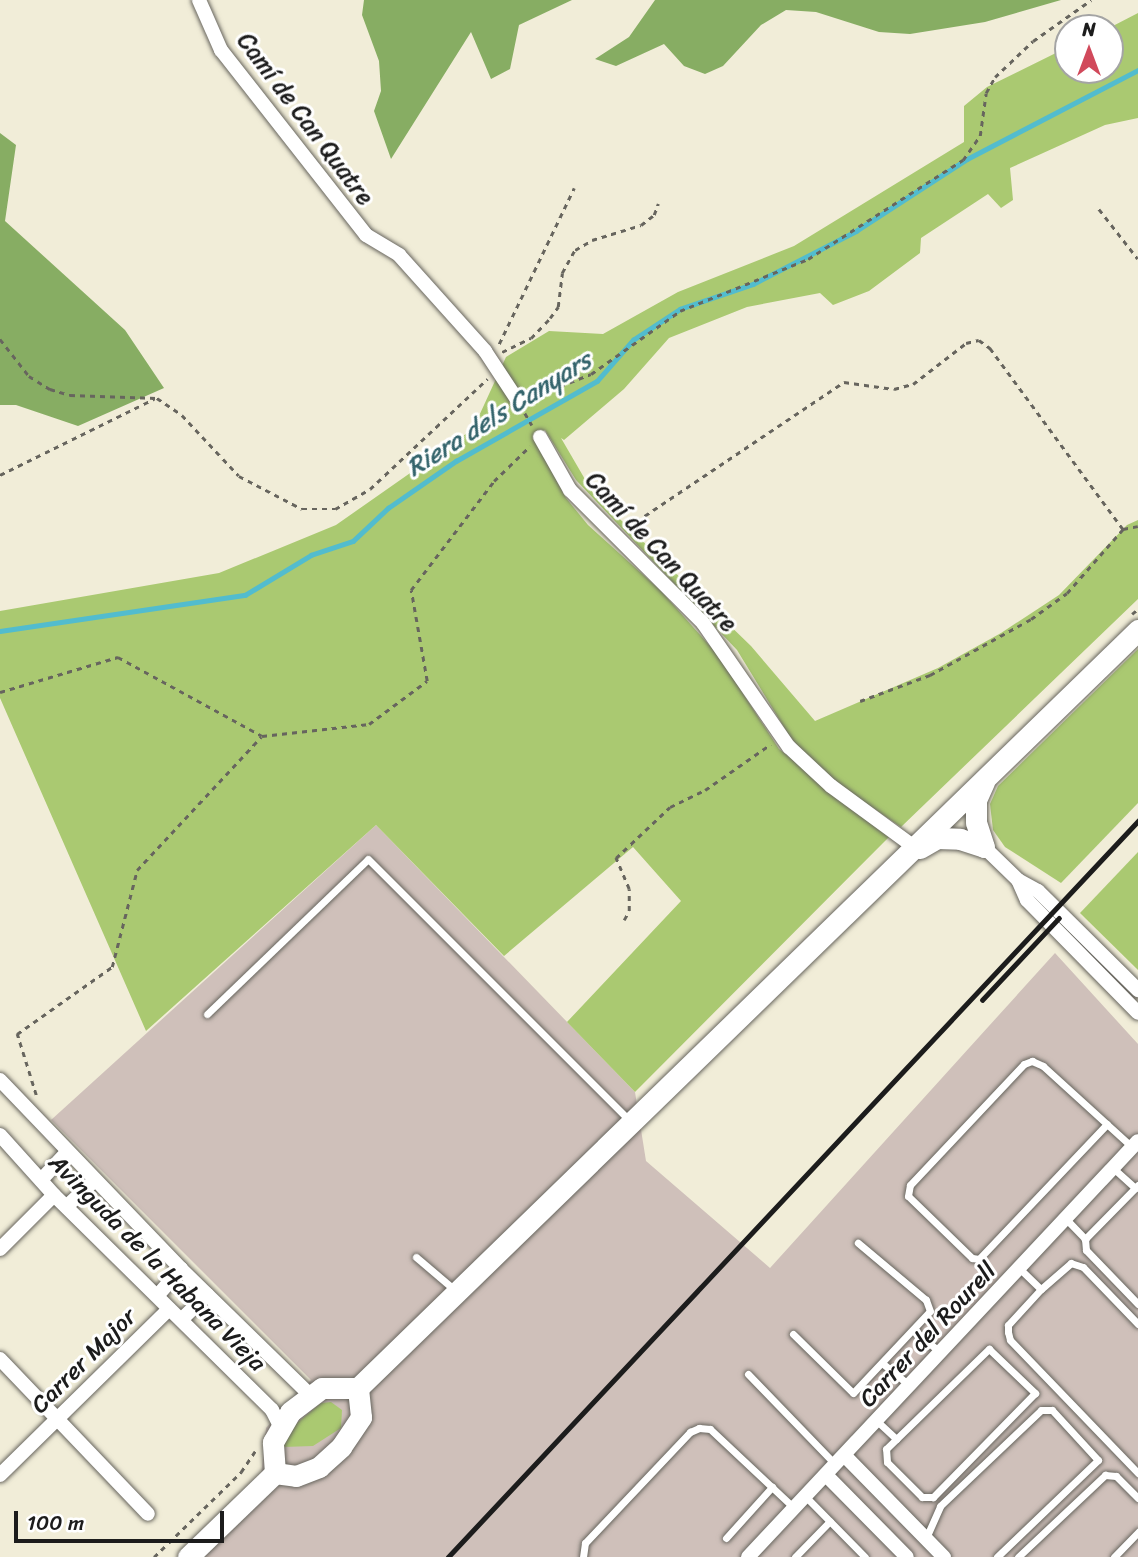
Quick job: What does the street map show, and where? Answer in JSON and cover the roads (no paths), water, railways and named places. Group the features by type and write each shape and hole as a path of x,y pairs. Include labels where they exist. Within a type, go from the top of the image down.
{"street":[{"name":"Camí de Can Quatre","path":"199,0 221,50 366,235 399,256 495,365 518,401"},
{"name":"Camí de Can Quatre","path":"540,437 569,490 613,537 664,581 703,623 784,739 831,786 910,851"},
{"path":"188,1557 275,1473 273,1442 279,1424 310,1395 338,1386 358,1388 1138,630"},
{"path":"984,847 976,811 985,780"},
{"path":"910,851 937,838 960,839 984,847 1018,880 1038,891 1138,990"},
{"path":"1018,880 1027,900 1138,1013"},
{"path":"0,1080 66,1153 310,1395"},
{"name":"Avinguda de la Habana Vieja","path":"0,1135 54,1195 158,1295 169,1309 183,1319 272,1410 279,1424"},
{"name":"Carrer del Rourell","path":"748,1557 878,1422 1135,1144"},
{"path":"41,1180 66,1153"},
{"path":"67,1206 95,1180"},
{"path":"0,1249 54,1195"},
{"path":"158,1295 181,1269"},
{"path":"183,1319 207,1295"},
{"name":"Carrer Major","path":"0,1475 169,1309"},
{"path":"0,1359 60,1418 148,1514"},
{"path":"275,1473 296,1476 319,1467 341,1447 361,1417 358,1388"},
{"path":"836,1466 926,1538 944,1557"},
{"path":"836,1466 906,1557"}],"lane":[{"path":"207,1014 368,859 631,1123"},
{"path":"1107,1124 979,1259 972,1258 908,1196 910,1185 1024,1064 1032,1061 1043,1066 1107,1124 1135,1144"},
{"path":"1085,1239 1136,1186 1113,1168"},
{"path":"1066,1219 1085,1239 1086,1250 1138,1304"},
{"path":"793,1334 848,1391 858,1390 930,1311 926,1300 858,1243"},
{"path":"416,1257 457,1292"},
{"path":"1138,1324 1077,1263 1063,1267 1008,1325 1010,1340 1138,1473"},
{"path":"1020,1269 1041,1289"},
{"path":"913,1330 941,1354"},
{"path":"982,1350 995,1351 1034,1388 1032,1399 933,1497 922,1497 887,1462 886,1449 896,1438 982,1350"},
{"path":"882,1363 911,1386"},
{"path":"748,1374 836,1466"},
{"path":"926,1538 940,1506 1041,1410 1052,1410 1098,1460 997,1557"},
{"path":"878,1422 896,1438"},
{"path":"583,1557 584,1543 690,1432 699,1428 710,1429 794,1508"},
{"path":"1018,1557 1105,1475 1116,1476 1138,1498"},
{"path":"726,1538 772,1488"},
{"path":"806,1497 865,1557"},
{"path":"795,1557 830,1521"},
{"path":"1114,1557 1138,1532"}],"waterway":[{"name":"Riera dels Canyars","path":"0,631 245,595 311,555 353,541 388,508 456,461 597,381 633,340 680,309 753,284 856,231 967,159 1138,70"}],"railway":[{"path":"448,1557 1138,821"},
{"path":"982,1000 1059,918"}]}
